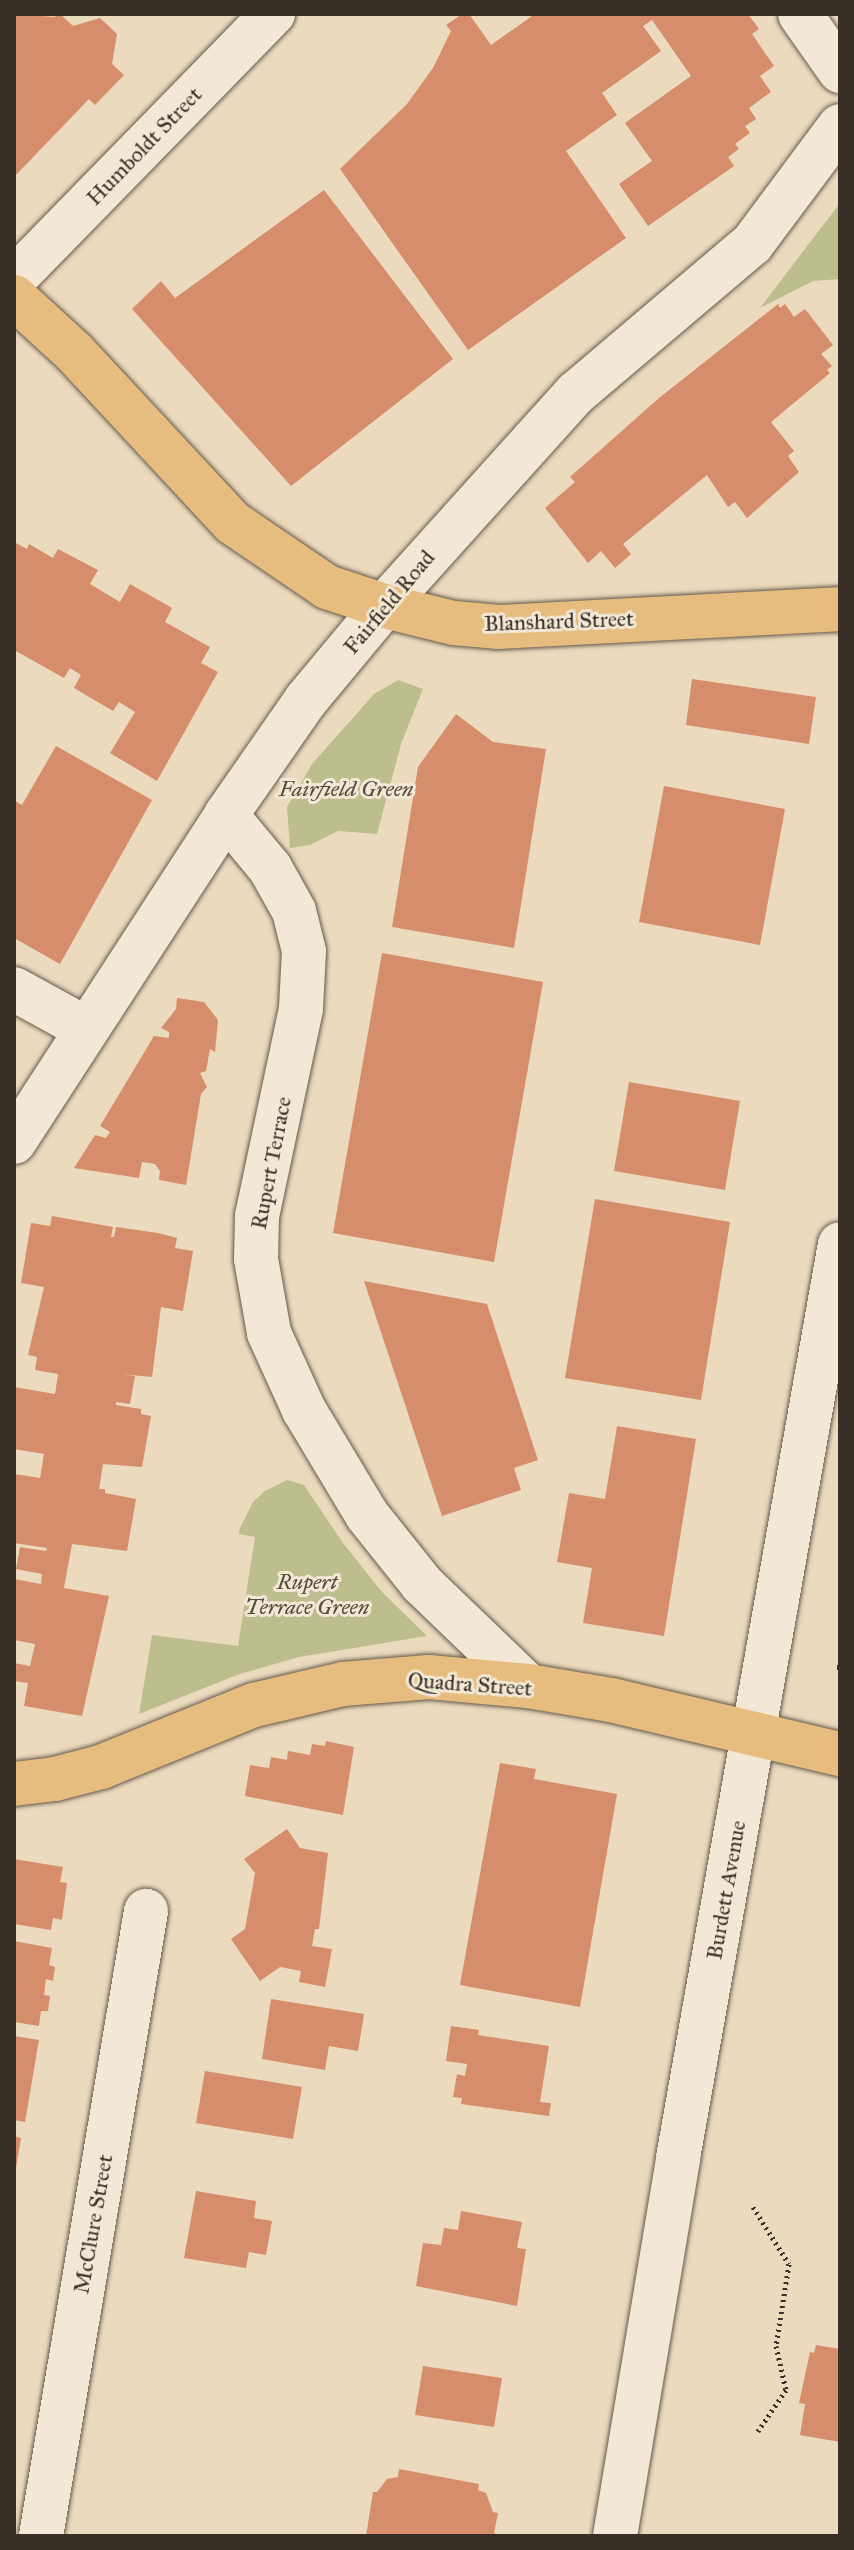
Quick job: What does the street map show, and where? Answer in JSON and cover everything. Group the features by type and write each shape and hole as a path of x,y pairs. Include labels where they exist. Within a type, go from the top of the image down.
{"main road":[{"name":"Blanshard Street","path":"14,297 74,352 233,523 327,587 384,606 454,623 499,627 840,609"},
{"name":"Quadra Street","path":"14,1784 55,1779 101,1767 254,1705 343,1684 429,1677 528,1686 611,1700 840,1754"}],"street":[{"name":"Humboldt Street","path":"14,279 273,14"},
{"path":"800,14 840,71"},
{"name":"Fairfield Road","path":"14,1142 85,1028 306,700 384,606 576,393 752,244 840,126"},
{"name":"Rupert Terrace","path":"226,815 270,868 294,911 304,951 301,1009 257,1216 256,1259 269,1333 304,1410 367,1515 422,1584 528,1686"},
{"path":"14,989 85,1028"},
{"name":"Burdett Avenue","path":"615,2536 840,1244"},
{"name":"McClure Street","path":"41,2536 146,1911"}],"path":[{"path":"753,2207 789,2264 776,2346 786,2390 758,2431"}],"green space":[{"path":"840,203 840,279 813,281 760,308"},
{"name":"Fairfield Green","path":"398,680 423,689 401,744 377,834 338,831 310,845 290,848 287,807 312,764 374,694"},
{"name":"Rupert Terrace Green","path":"287,1480 304,1485 343,1543 382,1592 427,1636 299,1657 237,1675 139,1714 152,1635 238,1646 255,1537 239,1534 240,1528 253,1502 265,1491"}],"building":[{"path":"14,14 54,17 60,14 73,26 100,18 117,34 112,64 124,75 95,105 89,99 14,177"},
{"path":"462,14 469,14 491,45 535,14 748,14 759,29 752,34 774,66 760,76 771,92 749,108 756,119 745,126 750,133 735,144 739,149 728,157 734,166 648,226 619,184 652,161 625,123 691,76 652,20 643,26 661,51 602,93 617,115 566,151 626,238 468,350 340,169 407,104 433,68 451,31 446,25"},
{"path":"324,190 453,359 291,486 132,309 161,281 175,298"},
{"path":"778,304 780,308 785,304 794,317 805,309 833,345 821,354 832,366 827,370 830,373 771,422 794,451 788,456 799,472 747,518 735,502 728,507 707,475 623,544 631,554 615,568 601,551 588,563 545,508 575,482 570,477 659,398"},
{"path":"14,542 27,549 29,544 53,558 58,549 98,570 90,584 120,602 130,584 172,608 165,622 210,647 201,663 218,672 157,781 110,753 135,712 119,702 113,711 74,688 81,675 70,668 64,678 14,650"},
{"path":"692,679 816,697 809,744 686,725"},
{"path":"456,714 493,742 546,749 514,948 392,927 418,767"},
{"path":"56,746 152,800 60,964 14,938 14,800 22,805"},
{"path":"664,786 785,809 760,945 639,922"},
{"path":"382,953 543,982 494,1262 333,1233"},
{"path":"177,998 204,1002 218,1020 215,1052 210,1049 206,1071 200,1073 207,1087 201,1094 186,1185 159,1180 160,1171 155,1164 142,1162 139,1178 74,1168 95,1135 106,1138 110,1132 100,1126 154,1036 169,1038 169,1032 161,1028 176,1009"},
{"path":"629,1082 740,1101 725,1190 614,1171"},
{"path":"595,1199 730,1222 701,1400 565,1378"},
{"path":"52,1216 113,1227 111,1237 114,1237 116,1227 158,1233 177,1238 175,1248 193,1251 183,1311 161,1307 152,1377 121,1374 135,1376 130,1404 116,1402 116,1405 141,1409 141,1414 151,1416 142,1467 103,1464 99,1489 136,1499 127,1551 72,1544 64,1588 109,1596 82,1716 24,1706 28,1683 14,1681 14,1663 30,1666 35,1644 14,1640 14,1579 41,1584 42,1574 16,1569 20,1547 46,1551 47,1548 14,1543 14,1474 40,1478 44,1454 14,1449 14,1387 55,1394 58,1374 35,1370 37,1357 28,1355 44,1287 21,1283 31,1223 50,1226"},
{"path":"364,1281 487,1304 538,1460 514,1468 521,1490 442,1516"},
{"path":"617,1426 696,1439 664,1636 583,1623 592,1568 557,1562 569,1493 605,1499"},
{"path":"326,1741 354,1747 343,1815 245,1796 250,1765 269,1768 271,1757 287,1760 288,1751 310,1755 312,1744 325,1746"},
{"path":"500,1763 536,1769 534,1779 617,1794 580,2007 460,1985"},
{"path":"287,1829 300,1848 328,1853 319,1929 315,1929 312,1946 332,1949 325,1987 299,1982 301,1971 280,1967 260,1981 231,1939 245,1929 255,1873 244,1859"},
{"path":"14,1859 63,1867 60,1882 67,1883 62,1920 53,1918 51,1930 14,1924"},
{"path":"14,1941 52,1948 49,1965 55,1967 53,1981 46,1979 44,1995 50,1996 48,2011 41,2011 39,2026 14,2022"},
{"path":"271,1999 364,2014 358,2051 329,2046 325,2070 262,2059"},
{"path":"451,2026 479,2030 478,2035 549,2046 540,2102 551,2103 549,2116 461,2104 462,2098 453,2097 457,2074 465,2076 467,2064 446,2061"},
{"path":"14,2036 39,2040 25,2122 14,2120"},
{"path":"205,2071 302,2087 293,2139 196,2123"},
{"path":"14,2136 21,2138 16,2168 14,2167"},
{"path":"196,2191 256,2201 254,2218 272,2221 266,2255 249,2252 246,2268 184,2258"},
{"path":"461,2211 522,2222 517,2248 526,2249 517,2306 416,2286 423,2243 441,2245 444,2228 458,2230"},
{"path":"816,2345 840,2349 840,2442 800,2435 805,2404 799,2403 810,2352 814,2353"},
{"path":"423,2366 502,2378 494,2427 415,2415"},
{"path":"399,2469 479,2484 478,2490 486,2493 493,2512 498,2513 494,2533 500,2536 366,2536 373,2492 377,2492 387,2479 398,2477"}]}
